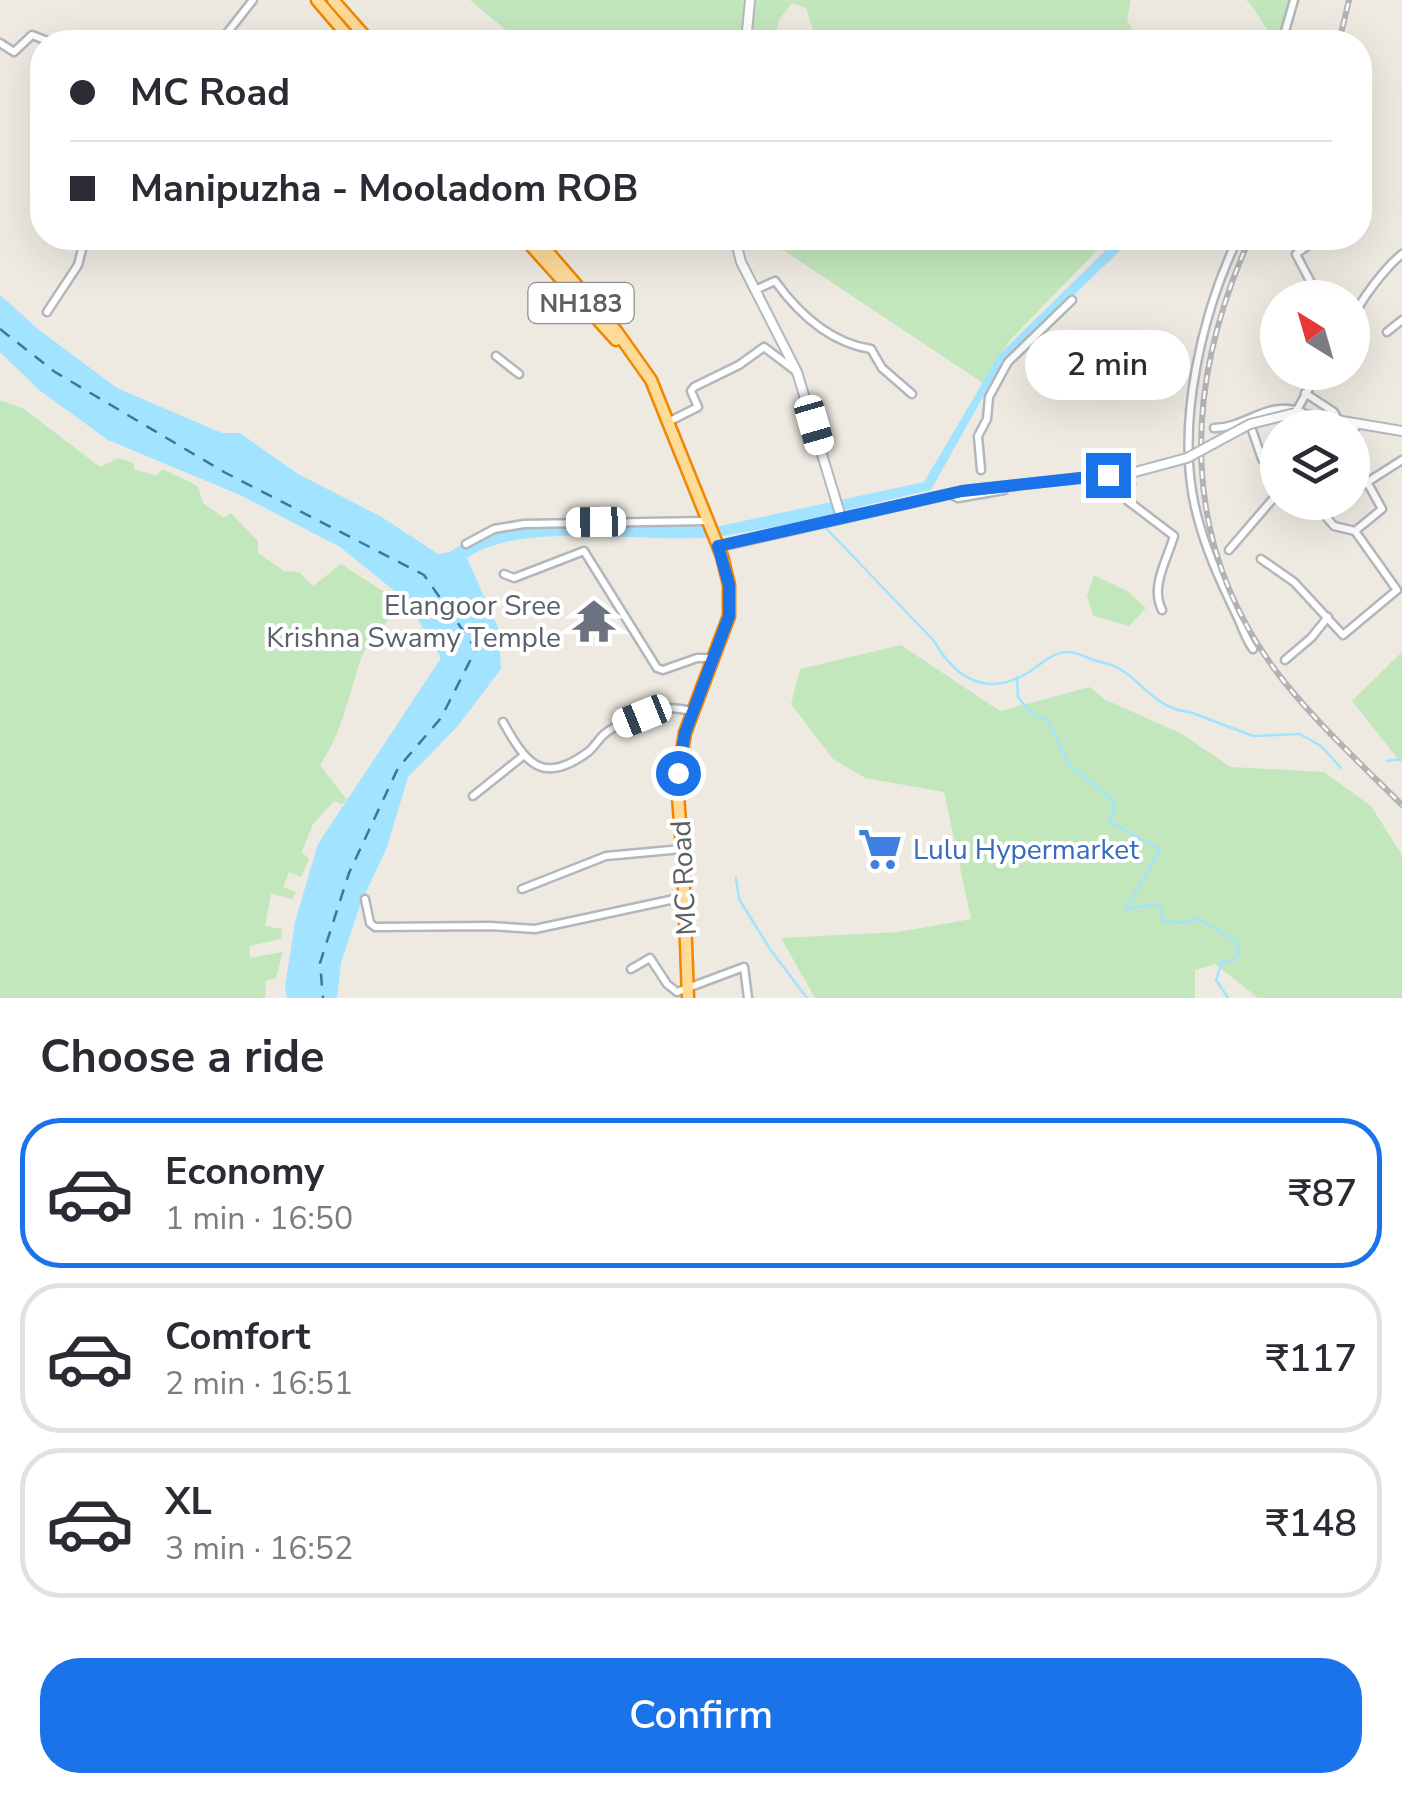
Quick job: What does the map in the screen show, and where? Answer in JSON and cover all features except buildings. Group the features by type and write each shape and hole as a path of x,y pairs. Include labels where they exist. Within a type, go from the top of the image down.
{"highway":[{"path":"317,0 343,30"},
{"path":"333,0 359,30"},
{"name":"MC Road","path":"535,250 641,366"},
{"name":"MC Road","path":"547,250 596,306 651,380 718,546 730,600 726,624 685,733 676,783 688,993"}],"main road":[{"path":"747,30 750,0"},
{"path":"738,250 797,372 841,517"},
{"path":"718,546 962,491 1135,472 1187,458 1260,422"},
{"path":"1370,426 1402,431"}],"street":[{"path":"229,30 253,0"},
{"path":"1285,30 1294,0"},
{"path":"0,43 14,52 30,37"},
{"path":"47,312 78,265 82,250"},
{"path":"1233,250 1202,334 1188,450 1196,509 1212,564 1253,649"},
{"path":"1301,250 1296,254 1310,280"},
{"path":"1370,293 1383,269 1402,254"},
{"path":"755,290 775,282 808,318 840,341 871,349 882,368 912,394"},
{"path":"981,470 978,436 987,419 988,397 1008,362 1072,300"},
{"path":"1387,332 1402,320"},
{"path":"668,422 698,408 694,387 739,366 761,348 766,347 797,372"},
{"path":"496,356 519,374"},
{"path":"1299,410 1307,390"},
{"path":"1305,393 1331,410"},
{"path":"1214,428 1231,426 1260,413"},
{"path":"1250,424 1260,453"},
{"path":"1370,480 1402,461"},
{"path":"950,494 958,498 1126,477 1132,486 1127,496 1129,502 1174,536 1157,588 1162,610"},
{"path":"1370,489 1382,510 1370,520"},
{"path":"1229,550 1260,514"},
{"path":"1261,559 1294,582 1343,635 1397,590 1356,531 1334,526 1329,520"},
{"path":"1356,531 1370,520"},
{"path":"466,544 494,529 524,524 708,525"},
{"path":"504,574 514,578 584,551 657,668 663,670 696,658 714,658"},
{"path":"1285,660 1328,617"},
{"path":"502,722 523,756 535,765 552,768 586,754 606,732 631,720 664,708 693,710"},
{"path":"474,796 523,756"},
{"path":"522,889 599,858 682,849"},
{"path":"366,899 375,927 534,929 684,898"},
{"path":"630,970 650,958 672,989 688,993 744,967 748,998"}],"green space":[{"path":"470,0 1131,0 1127,20 1132,30 813,30 806,8 792,3 776,30 506,30"},
{"path":"1246,0 1290,0 1280,30 1268,30"},
{"path":"783,250 1097,250 1010,340 983,383"},
{"path":"0,400 24,409 100,467 119,458 134,463 134,469 157,476 162,469 198,486 203,503 224,518 231,513 258,541 258,553 284,571 299,572 313,586 341,564 386,593 394,613 364,653 340,727 320,765 347,800 342,804 334,801 313,824 302,852 309,859 301,877 289,872 283,887 296,892 292,899 271,894 265,926 282,929 281,939 249,946 250,958 283,952 276,978 266,981 265,998 0,998"},
{"path":"1094,575 1127,591 1146,608 1129,626 1093,616 1087,596"},
{"path":"901,645 1000,711 1090,687 1104,699 1182,734 1231,767 1324,772 1371,806 1402,855 1402,998 1258,998 1215,964 1195,970 1195,998 815,998 781,938 898,932 971,919 944,792 865,778 833,759 791,704 800,669"},
{"path":"1402,652 1402,764 1352,701"}],"water":[{"path":"1106,250 1121,250 1011,356 985,393 931,490 722,536 554,536 492,546 467,558 499,630 501,669 457,727 408,777 387,847 360,905 341,963 337,998 287,998 285,987 295,922 318,844 441,658 407,601 340,547 240,495 108,440 39,390 0,352 0,295 117,388 222,433 240,433 298,474 380,516 438,554 484,532 542,525 720,526 924,482 999,355"}],"waterway":[{"path":"824,526 934,641 952,666 974,680 986,684 1014,680 1053,656 1075,653 1117,667 1160,701 1179,710 1253,736 1300,734 1321,746 1341,768"},
{"path":"1017,677 1018,697 1030,712 1048,721 1068,763 1116,804 1109,821 1160,850 1126,909 1159,904 1163,921 1184,923 1199,919 1236,941 1239,952 1234,960 1222,961 1216,980 1228,998"},
{"path":"1387,761 1402,759"},
{"path":"736,878 739,899 807,998"}],"ferry route":[{"path":"0,329 55,372 224,472 424,575 476,649 441,718 398,768 349,873 320,963 323,998"}],"railway":[{"path":"1342,30 1349,0"},
{"path":"1245,250 1212,352 1203,410 1202,467 1209,523 1225,578 1250,632 1286,684 1402,805"}],"place":[{"name":"Elangoor Sree Krishna Swamy Temple","path":"594,621"},
{"name":"Lulu Hypermarket","path":"880,849"}],"route":[{"path":"678,773 685,733 729,616 729,585 718,546 962,491 1108,475"}]}
